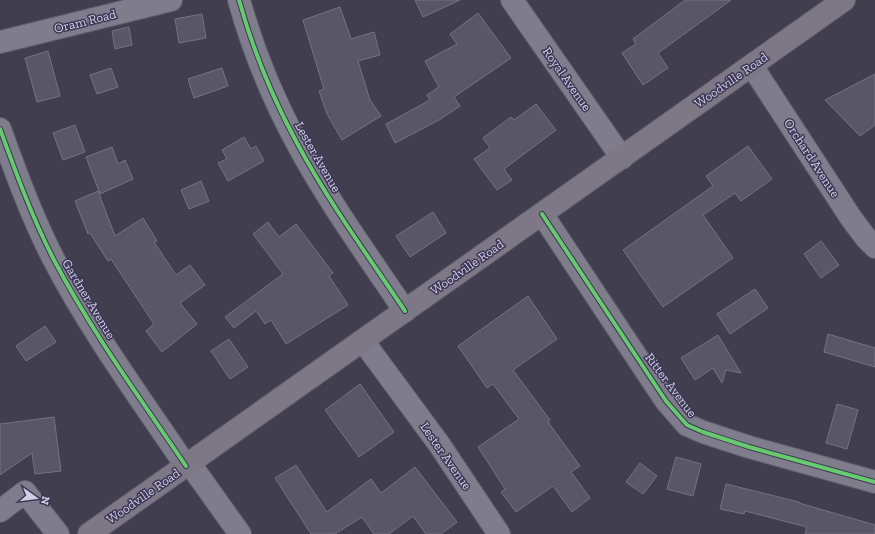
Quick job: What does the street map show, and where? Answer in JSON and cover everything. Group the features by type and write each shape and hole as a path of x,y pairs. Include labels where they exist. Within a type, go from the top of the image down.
{"main road":[{"name":"Woodville Road","path":"89,534 844,0"}],"street":[{"name":"Oram Road","path":"0,42 171,0"},
{"name":"Lester Avenue","path":"239,0 260,63 296,142 330,198 405,311"},
{"name":"Royal Avenue","path":"512,0 622,158"},
{"name":"Orchard Avenue","path":"752,66 855,223 875,247"},
{"name":"Gardner Avenue","path":"0,129 36,222 64,279 88,319 188,465 240,534"},
{"name":"Ritter Avenue","path":"542,214 666,401 687,425 703,432 743,445 875,482"},
{"name":"Lester Avenue","path":"363,341 439,444 499,534"},
{"path":"0,511 25,492 58,534"}],"building":[{"path":"415,0 460,0 423,17"},
{"path":"685,0 731,0 658,53 668,68 643,85 622,53 636,44 633,39"},
{"path":"340,7 351,39 374,32 380,55 358,61 370,100 381,116 342,140 327,114 319,91 324,89 303,20"},
{"path":"478,13 511,58 454,97 460,106 439,120 395,143 386,124 430,100 427,95 439,87 425,61 457,44 450,34"},
{"path":"202,14 206,38 179,43 175,19"},
{"path":"129,27 132,45 115,49 112,31"},
{"path":"48,51 60,96 37,102 25,58"},
{"path":"111,68 118,87 97,94 90,75"},
{"path":"222,68 228,86 194,98 188,79"},
{"path":"875,74 875,125 860,136 825,100"},
{"path":"536,104 556,130 504,169 512,180 497,190 474,159 490,148 483,138 511,117 514,120"},
{"path":"75,125 85,152 63,160 53,133"},
{"path":"244,137 251,149 256,146 264,161 228,181 218,163 227,159 222,150"},
{"path":"748,146 772,179 741,201 735,193 703,215 733,258 663,307 623,250 713,186 706,176"},
{"path":"112,147 118,164 125,160 133,179 100,194 86,157"},
{"path":"201,181 209,201 189,209 181,190"},
{"path":"98,191 115,236 143,218 157,241 154,242 176,275 190,265 205,285 180,303 197,324 162,352 146,331 154,324 111,259 108,261 90,233 88,234 75,201"},
{"path":"433,212 446,233 410,257 396,236"},
{"path":"268,222 279,237 296,224 333,273 329,276 348,305 286,344 271,320 265,324 256,311 234,328 225,317 283,274 253,234"},
{"path":"821,241 839,265 821,278 804,254"},
{"path":"755,289 768,308 730,334 717,314"},
{"path":"528,296 557,339 513,370 550,420 548,422 580,466 571,472 590,498 572,512 553,486 516,512 501,492 505,489 478,447 519,419 493,384 487,388 458,346"},
{"path":"45,326 56,342 26,361 16,346"},
{"path":"828,334 875,348 875,367 824,352"},
{"path":"718,335 741,373 726,370 722,383 713,368 695,380 681,358"},
{"path":"229,339 248,367 230,379 211,351"},
{"path":"360,384 394,432 359,457 325,410"},
{"path":"837,404 858,410 847,449 826,443"},
{"path":"54,417 61,471 35,474 32,453 0,475 0,424"},
{"path":"676,457 701,464 693,496 667,489"},
{"path":"640,463 657,476 643,494 626,482"},
{"path":"296,465 327,512 371,479 381,493 415,467 457,522 441,534 426,534 413,516 389,534 374,534 362,517 335,534 311,534 275,478"},
{"path":"726,484 799,502 875,525 875,534 805,534 807,527 745,511 744,514 720,509"}],"cycle path":[{"path":"239,0 250,37 264,73 279,108 297,143 335,207 405,311"},
{"path":"0,129 31,211 53,258 83,312 116,364 186,466"},
{"path":"542,214 666,401 687,425 703,432 749,447 875,482"}]}
